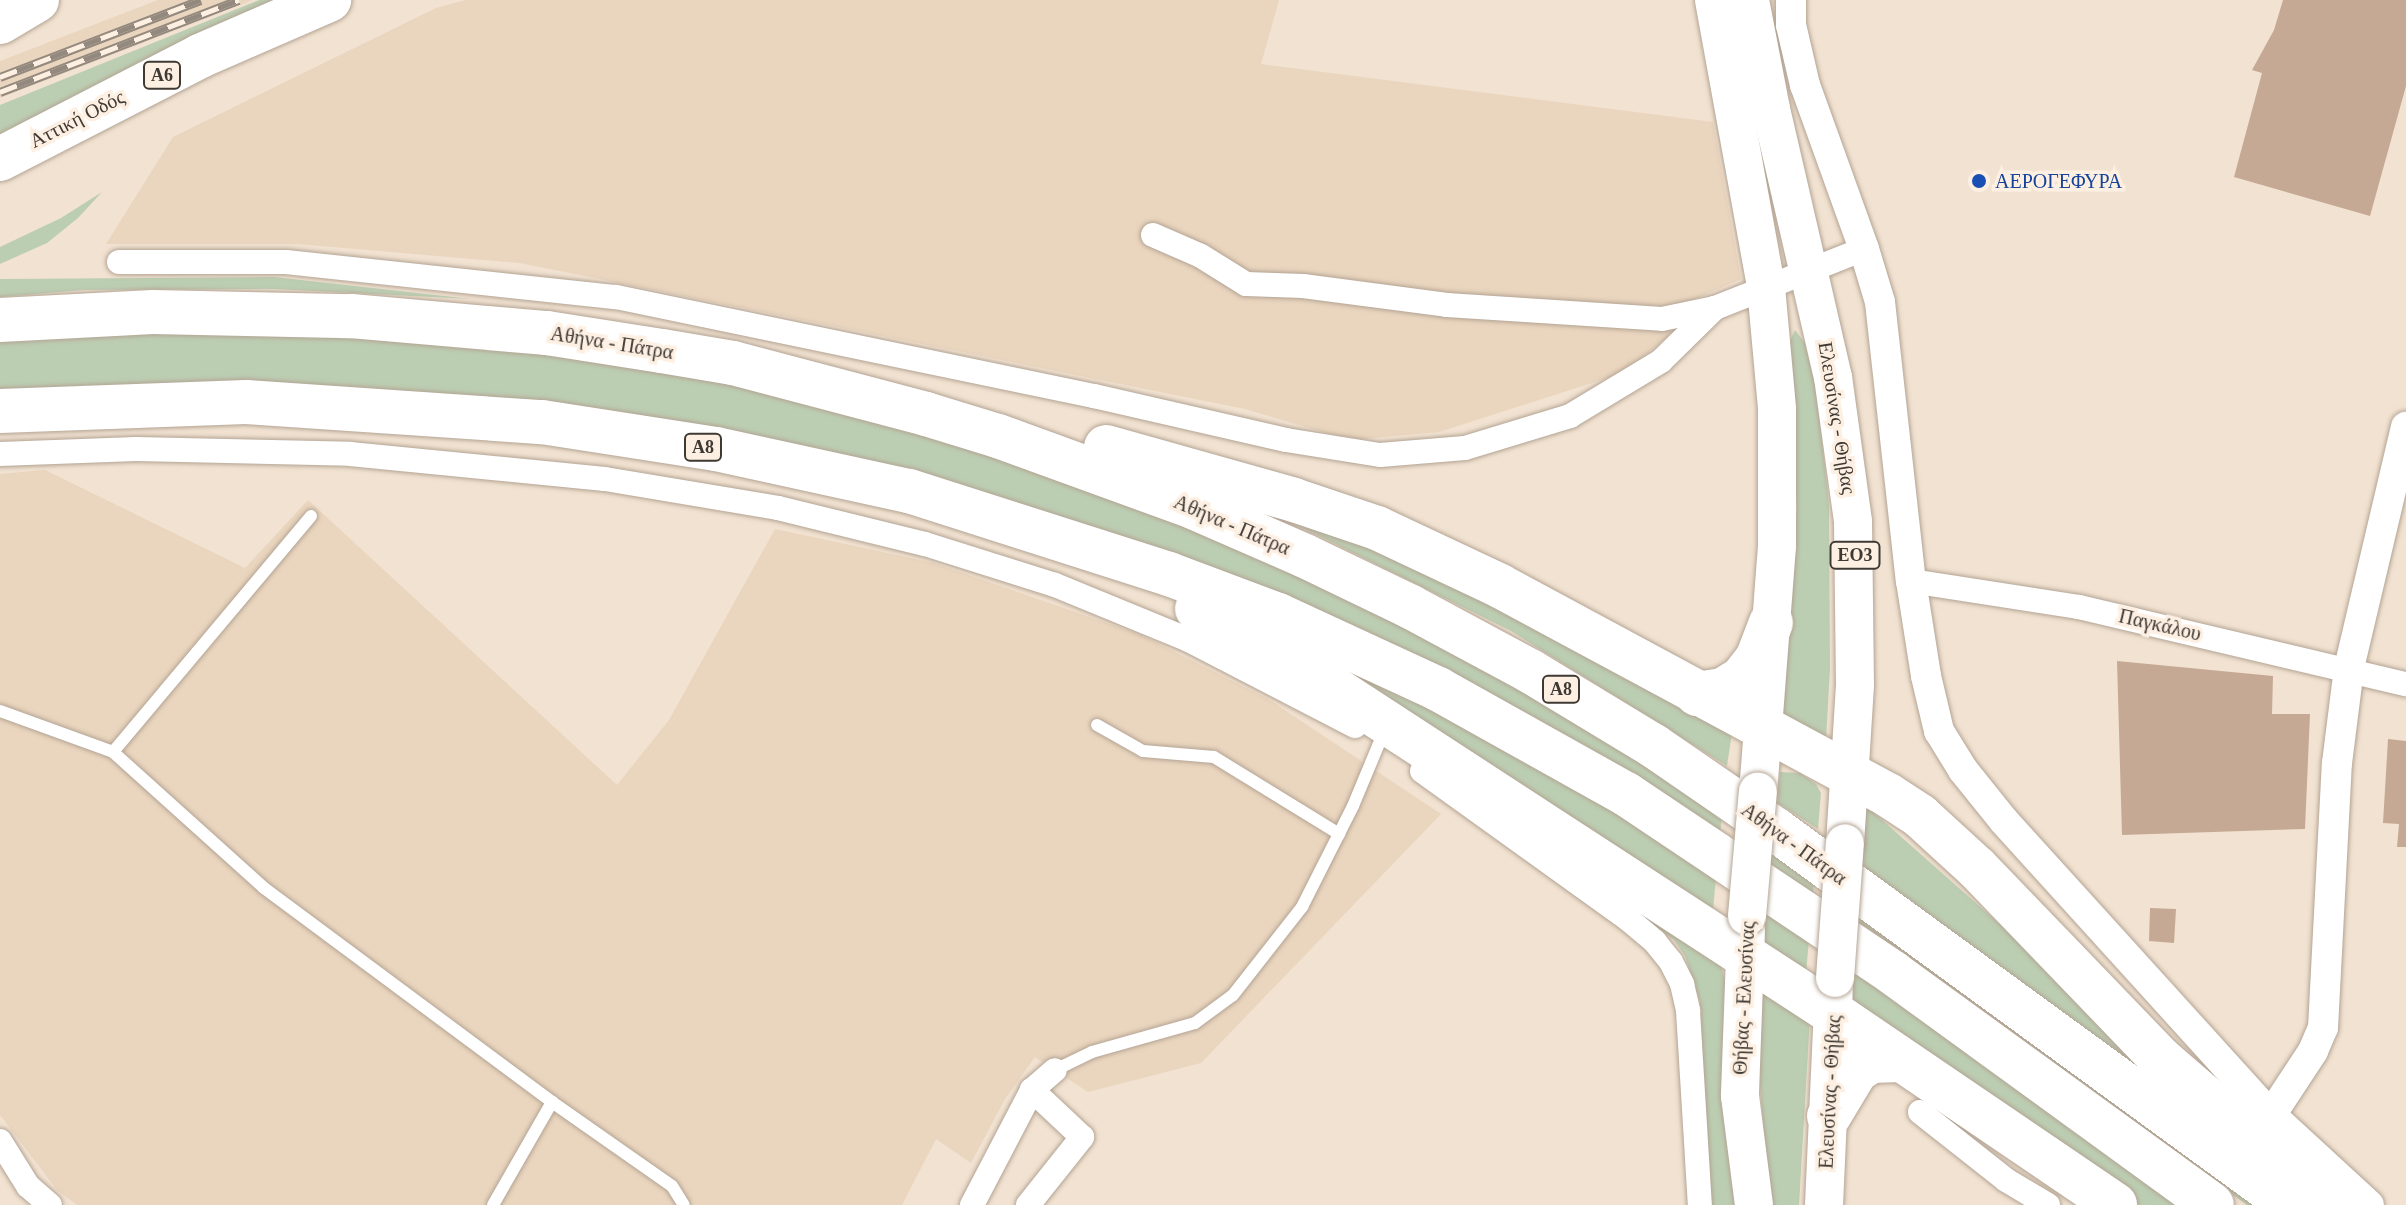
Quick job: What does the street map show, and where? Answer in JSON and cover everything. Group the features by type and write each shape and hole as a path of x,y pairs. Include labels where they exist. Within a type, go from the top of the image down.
{"highway":[{"path":"0,22 37,0"},
{"name":"Αττική Οδός","path":"0,159 200,56 329,0"},
{"name":"Αθήνα - Πάτρα","path":"0,320 214,312 365,317 547,333 733,363 926,414 1080,464 1253,532 1464,635 1591,707 1700,777 2290,1205"},
{"path":"733,363 929,399 1294,500 1377,528 1500,586 1697,694 1848,771 1920,816 1977,868 2162,1060 2330,1205"},
{"name":"Α8","path":"0,411 92,405 246,402 542,422 716,449 825,471 909,491 1053,534 1278,615 1438,689 1564,758 1676,825 1880,964 2212,1205"},
{"path":"1053,534 1287,659 1746,937 1834,996 1901,1060 2115,1205"},
{"path":"1697,694 1723,690 1742,678 1757,659 1771,623"},
{"path":"1829,1116 1845,1083 1856,1071 1871,1061 1901,1060"}],"main road":[{"path":"1714,0 1766,287 1779,483 1763,728"},
{"name":"Ελευσίνας - Θήβας","path":"1750,0 1771,109 1833,377 1853,522 1855,685 1834,996 1824,1205"},
{"name":"Θήβας - Ελευσίνας","path":"1754,1205 1740,1096 1746,937 1763,728"}],"street":[{"path":"1791,0 1791,25 1805,85 1880,302 1911,581 1926,676 1939,731 1963,770 2004,821 2271,1115 2369,1205"},
{"path":"1153,235 1201,256 1246,284 1303,286 1447,305 1662,319 1715,308 1864,249"},
{"path":"119,262 286,262 616,297 1094,396 1286,440 1380,455 1465,448 1570,416 1661,361 1715,308"},
{"path":"2271,1115 2313,1051 2323,1028 2337,763 2349,668 2406,427"},
{"path":"0,454 150,449 350,454 589,477 778,508 925,544 1083,595 1189,640 1380,741 1628,919 1655,942 1671,962 1682,984 1688,1011 1700,1205"},
{"name":"Παγκάλου","path":"1911,581 2079,607 2349,668 2406,684"},
{"path":"972,1205 1032,1090 1055,1070"},
{"path":"1028,1205 1082,1137 1032,1090"},
{"path":"1920,1112 2006,1180 2048,1205"},
{"path":"0,1141 28,1186 50,1205"}],"lane":[{"path":"113,752 311,516"},
{"path":"0,711 113,752 264,888 552,1102 672,1186 684,1205"},
{"path":"1097,725 1143,751 1214,757 1339,834"},
{"path":"1055,1070 1092,1052 1195,1023 1233,995 1302,907 1339,834 1380,741"},
{"path":"493,1205 552,1102"}],"shaded area":[{"path":"158,0 253,0 0,98 0,61"},
{"path":"466,0 1279,0 1261,64 1713,122 1741,279 1682,305 1667,337 1623,373 1439,432 1350,440 1245,409 520,263 297,244 106,244 173,137 436,8"},
{"path":"45,470 245,568 308,500 617,785 669,720 775,529 934,563 1141,635 1268,699 1441,814 1201,1063 1088,1092 1035,1057 1005,1099 971,1163 936,1139 902,1205 77,1205 57,1190 0,1115 0,474"}],"green space":[{"path":"259,0 289,0 0,143 0,105"},
{"path":"102,192 78,218 47,243 0,264 0,247 61,218"},
{"path":"274,277 471,299 275,289 84,290 0,297 0,279"},
{"path":"349,330 730,378 1073,478 1404,620 1722,810 1720,837 911,477 0,396 0,335"},
{"path":"1795,330 1805,343 1816,386 1829,505 1830,669 1826,740 1780,719 1797,508 1787,347"},
{"path":"1265,509 1375,537 1733,726 1727,766 1511,631"},
{"path":"1336,655 1717,869 1713,909 1339,666"},
{"path":"1780,772 1800,773 1816,784 1821,793 1818,829 1778,803"},
{"path":"1480,796 1721,966 1725,980 1724,1041 1741,1205 1708,1205 1700,1002 1685,956 1674,940"},
{"path":"1855,796 2090,1004 2197,1111 1857,862"},
{"path":"1768,843 1814,876 1813,900 1766,868"},
{"path":"1764,897 1810,929 1806,973 1761,944"},
{"path":"1853,908 2260,1205 2247,1205 1852,918"},
{"path":"1849,956 2182,1205 2139,1205 1845,996"},
{"path":"1759,991 1810,1017 1799,1205 1770,1205 1759,1073"}],"building":[{"path":"2283,0 2406,0 2406,86 2370,216 2234,177 2262,73 2252,70 2274,30"},
{"path":"2117,661 2273,676 2272,714 2310,714 2305,829 2122,835"},
{"path":"2388,739 2406,741 2406,847 2397,847 2399,824 2383,823"},
{"path":"2150,908 2176,909 2174,943 2149,941"}],"railway":[{"path":"0,77 201,0"},
{"path":"0,92 239,0"}],"place":[{"name":"ΑΕΡΟΓΕΦΥΡΑ","path":"1979,181"}]}
